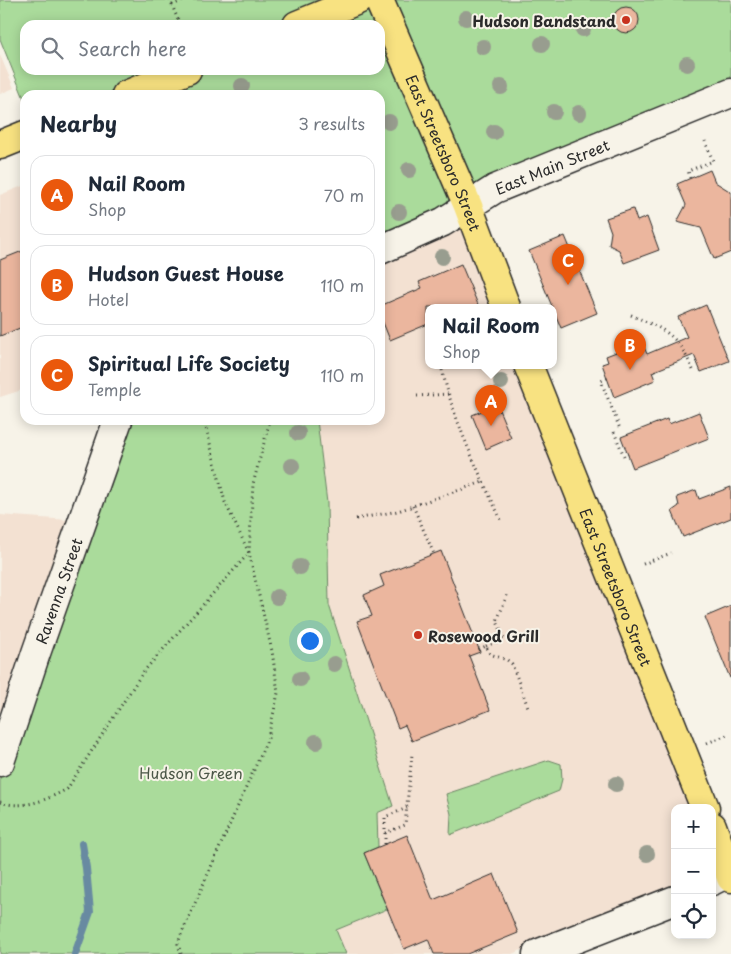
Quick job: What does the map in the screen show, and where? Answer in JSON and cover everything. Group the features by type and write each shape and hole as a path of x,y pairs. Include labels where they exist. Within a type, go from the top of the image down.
{"main road":[{"path":"309,20 358,0"},
{"name":"East Streetsboro Street","path":"379,0 468,206 505,304"},
{"path":"138,90 175,75"},
{"path":"0,145 20,137"},
{"name":"East Streetsboro Street","path":"530,369 703,804"},
{"path":"716,839 725,868"}],"street":[{"name":"East Main Street","path":"385,248 443,222 496,189 731,93"},
{"name":"Ravenna Street","path":"0,762 36,653 116,425"},
{"path":"537,954 671,902"}],"path":[{"path":"170,0 178,20"},
{"path":"172,5 185,0"},
{"path":"690,178 688,171 713,161 705,141"},
{"path":"631,315 663,328 676,338 694,372"},
{"path":"441,369 448,394 483,482 502,522"},
{"path":"607,378 601,381 620,429"},
{"path":"417,396 448,394"},
{"path":"181,954 178,944 180,937 268,738 278,693 272,651 249,553 225,502 205,425"},
{"path":"0,802 28,805 50,798 67,789 143,672 249,553 253,484 269,425"},
{"path":"614,432 624,456 628,454"},
{"path":"356,519 413,506 483,482"},
{"path":"413,506 434,554"},
{"path":"643,564 672,552"},
{"path":"479,648 504,639 497,621 507,595"},
{"path":"486,646 490,654 507,660 512,664 529,710"},
{"path":"385,833 405,825 412,754"},
{"path":"385,844 384,817 407,808"}],"shaded area":[{"path":"0,55 14,88 0,94"},
{"path":"20,187 20,391 0,397 0,195"},
{"path":"469,219 502,304 425,304 425,369 527,369 695,804 671,804 671,888 512,954 344,954 336,930 387,909 378,847 377,813 392,806 329,605 327,503 318,425 385,425 385,252"},
{"path":"0,515 83,521 0,762"}],"green space":[{"path":"0,0 731,0 731,93 385,248 385,90 21,90 0,39"},
{"name":"Hudson Green","path":"115,425 318,425 327,503 329,605 393,806 377,813 378,847 364,853 387,909 336,930 346,954 0,954 0,763"},
{"path":"549,760 561,764 562,779 559,791 450,835 451,814 446,794"}],"building":[{"name":"Hudson Bandstand","path":"626,7 635,11 639,20 635,29 626,33 617,29 613,20 617,11"},
{"path":"710,170 715,182 731,192 731,252 714,259 701,228 677,222 686,205 677,184"},
{"path":"633,209 637,221 647,217 659,250 624,263 619,250 609,245 611,232 606,218"},
{"path":"565,236 597,313 561,328 557,318 557,304 551,304 529,251"},
{"path":"20,252 20,328 0,336 0,260"},
{"path":"461,264 478,304 425,304 425,325 390,340 385,328 385,304 422,288 419,282"},
{"path":"706,305 729,361 701,372 694,355 652,372 655,380 614,397 602,364 608,362 606,356 642,342 647,354 687,337 678,317"},
{"path":"497,405 511,438 486,449 472,415"},
{"path":"699,412 709,438 633,468 621,437 667,419 669,424"},
{"path":"731,487 731,518 683,537 672,511 679,506 677,497 696,490 699,499"},
{"name":"Rosewood Grill","path":"441,551 480,652 469,656 490,710 412,741 405,725 398,728 357,621 372,616 364,595 384,586 380,575"},
{"path":"731,606 731,678 730,678 705,617"},
{"path":"407,835 433,900 494,874 518,933 467,954 434,954 428,939 404,949 364,853"}],"waterway":[{"path":"75,954 90,912 82,844"}],"place":[{"name":"Hudson Bandstand","path":"626,20"},
{"name":"Spiritual Life Society","path":"568,285"},
{"name":"Hudson Guest House","path":"630,370"},
{"name":"Nail Room","path":"491,426"},
{"name":"Rosewood Grill","path":"418,635"}]}
